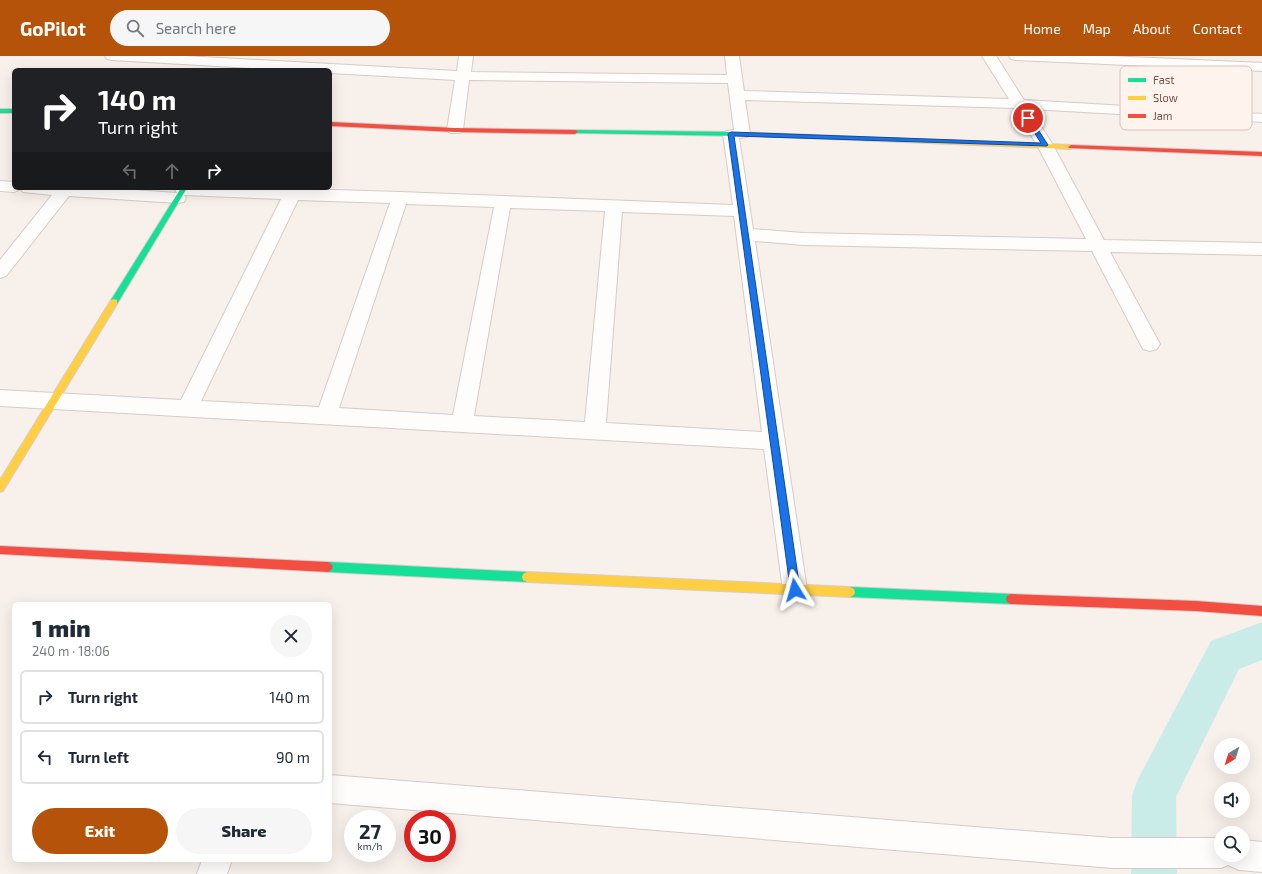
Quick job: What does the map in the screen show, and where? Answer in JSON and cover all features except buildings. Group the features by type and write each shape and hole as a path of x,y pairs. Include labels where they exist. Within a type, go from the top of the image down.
{"street":[{"path":"112,56 313,68"},
{"path":"455,130 466,56"},
{"path":"732,56 737,95 736,134 742,212 795,590"},
{"path":"988,56 1045,145 1150,344"},
{"path":"1016,56 1240,66"},
{"path":"1252,67 1262,67"},
{"path":"332,69 463,76 735,80"},
{"path":"737,95 1019,104 1120,110"},
{"path":"0,111 12,111"},
{"path":"1252,117 1262,118"},
{"path":"332,124 455,130 736,134 1262,154"},
{"path":"0,186 12,187"},
{"path":"0,272 65,190 400,197 742,212"},
{"path":"0,488 182,192"},
{"path":"187,408 292,194"},
{"path":"326,416 400,197"},
{"path":"462,424 503,202"},
{"path":"594,431 614,206"},
{"path":"745,234 803,239 1262,249"},
{"path":"0,398 774,441"},
{"path":"0,550 795,590 1196,606 1262,611"},
{"path":"332,789 1112,853 1212,852"},
{"path":"1250,856 1262,857"},
{"path":"212,874 216,862"}],"waterway":[{"path":"1154,874 1154,795 1225,655 1262,641"}],"traffic: fast":[{"path":"0,111 12,111"},
{"path":"575,132 737,134"},
{"path":"114,302 183,190"},
{"path":"328,567 527,577"},
{"path":"850,592 1011,599"}],"traffic: slow":[{"path":"737,134 1071,147"},
{"path":"0,488 114,302"},
{"path":"527,577 850,592"}],"traffic: jam":[{"path":"332,124 455,130 575,132"},
{"path":"1071,147 1262,154"},
{"path":"0,550 328,567"},
{"path":"1011,599 1196,606 1262,611"}],"route":[{"path":"795,590 731,134 1045,145 1028,118"}]}
